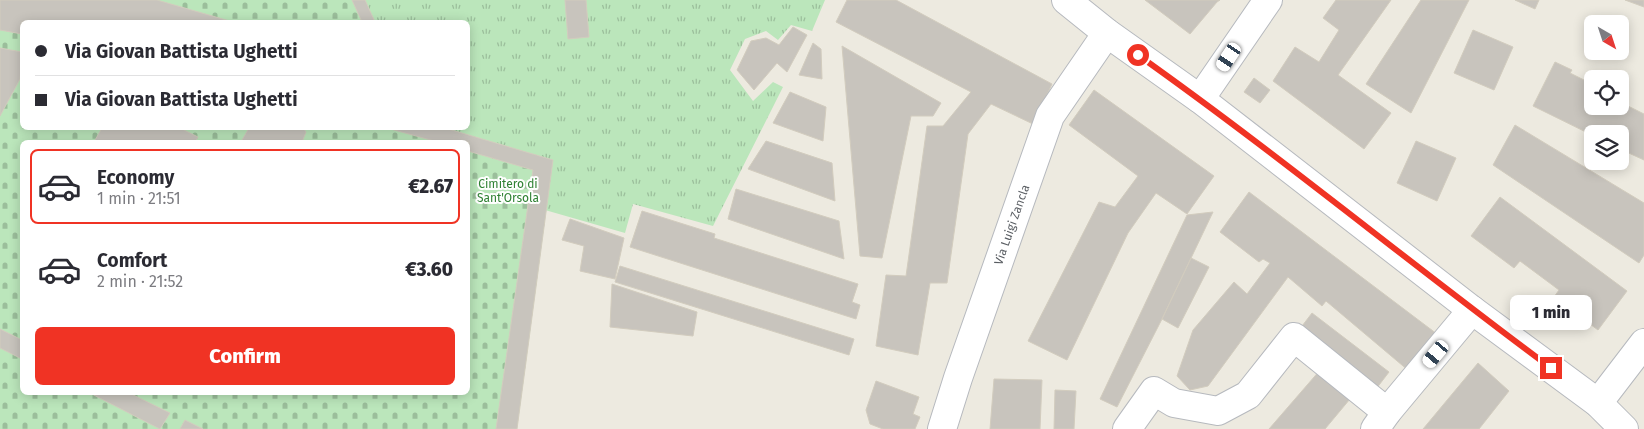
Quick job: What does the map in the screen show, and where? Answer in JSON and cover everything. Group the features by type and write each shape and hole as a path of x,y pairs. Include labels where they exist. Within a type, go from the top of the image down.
{"street":[{"path":"1066,0 1107,33 1200,99 1472,310 1598,403 1624,429"},
{"path":"1200,99 1268,0"},
{"name":"Via Luigi Zancla","path":"942,429 958,378 1050,116 1107,33"},
{"path":"1127,429 1154,391 1174,404 1218,411 1248,395 1294,337 1381,420 1472,310"},
{"path":"1598,403 1644,343"}],"green space":[{"name":"Cimitero di Sant'Orsola","path":"0,0 365,0 374,20 20,20 20,130 452,130 553,160 517,429 0,429"},
{"path":"365,0 825,0 812,31 791,25 778,40 766,31 745,39 730,70 753,101 773,82 783,87 713,226 633,204 625,233 545,210 553,160 452,130 470,130 470,20 374,20"}],"building":[{"path":"0,0 157,0 226,20 20,20 20,34 0,30"},
{"path":"352,0 365,0 374,20 361,20"},
{"path":"565,0 586,0 589,37 568,39"},
{"path":"847,0 896,0 1052,84 1033,124 991,104 968,134 947,283 930,283 918,355 876,346 886,275 906,276 927,126 943,126 971,92 836,22"},
{"path":"1145,0 1220,0 1190,34"},
{"path":"1336,0 1391,0 1338,75 1391,113 1364,149 1273,81 1295,47 1319,62 1339,30 1323,18"},
{"path":"1421,0 1469,0 1411,113 1366,84"},
{"path":"1515,0 1539,0 1535,9"},
{"path":"1625,0 1644,0 1644,7"},
{"path":"793,27 807,35 787,72 777,63 754,90 737,70 751,41 766,38 779,45"},
{"path":"1473,30 1513,47 1494,90 1454,73"},
{"path":"813,43 821,49 822,79 799,75"},
{"path":"842,46 941,103 933,116 911,116 882,258 860,256"},
{"path":"0,48 20,52 20,79 0,116"},
{"path":"1555,62 1572,70 1570,73 1584,80 1584,115 1629,115 1629,106 1644,114 1644,160 1629,153 1629,125 1584,125 1584,131 1533,106"},
{"path":"1254,78 1270,90 1260,103 1244,92"},
{"path":"1094,90 1214,176 1187,214 1156,193 1128,233 1067,360 1028,341 1099,202 1115,207 1138,176 1069,125"},
{"path":"790,92 826,107 823,141 773,123"},
{"path":"1515,125 1584,167 1584,170 1589,170 1644,203 1644,255 1639,263 1493,165"},
{"path":"101,130 184,130 198,137 196,140 95,140"},
{"path":"248,130 304,130 306,132 303,140 242,140"},
{"path":"394,130 452,130 553,160 517,429 496,429 533,170 470,152 470,140 431,140"},
{"path":"766,141 832,163 835,201 748,169"},
{"path":"1416,141 1456,158 1437,201 1397,183"},
{"path":"736,189 839,221 844,259 728,219"},
{"path":"1249,192 1437,334 1409,371 1326,301 1322,306 1288,277 1208,386 1190,390 1177,376 1193,330 1234,282 1247,294 1270,263 1263,259 1259,262 1220,232"},
{"path":"1500,197 1627,291 1598,330 1554,297 1559,290 1520,261 1514,268 1471,236"},
{"path":"642,211 715,234 714,238 858,284 852,302 860,305 856,319 630,247"},
{"path":"1213,212 1162,319 1117,407 1100,399 1187,215"},
{"path":"570,219 624,238 615,279 580,271 584,246 562,240"},
{"path":"1191,258 1209,267 1178,328 1162,319"},
{"path":"620,266 854,339 849,355 615,282"},
{"path":"612,284 697,312 693,336 610,327"},
{"path":"1312,313 1389,372 1376,389 1299,330"},
{"path":"0,329 20,339 20,358 0,348"},
{"path":"1478,363 1509,391 1479,429 1423,429"},
{"path":"1321,369 1355,393 1325,429 1269,429"},
{"path":"994,379 1042,380 1040,429 990,429"},
{"path":"876,381 919,397 913,414 920,417 915,429 883,429 870,424 866,410"},
{"path":"1055,390 1076,391 1074,429 1054,429"},
{"path":"94,395 133,395 170,413 160,429"},
{"path":"185,420 203,429 180,429"}],"route":[{"path":"1138,55 1200,99 1472,310 1551,368"}]}
